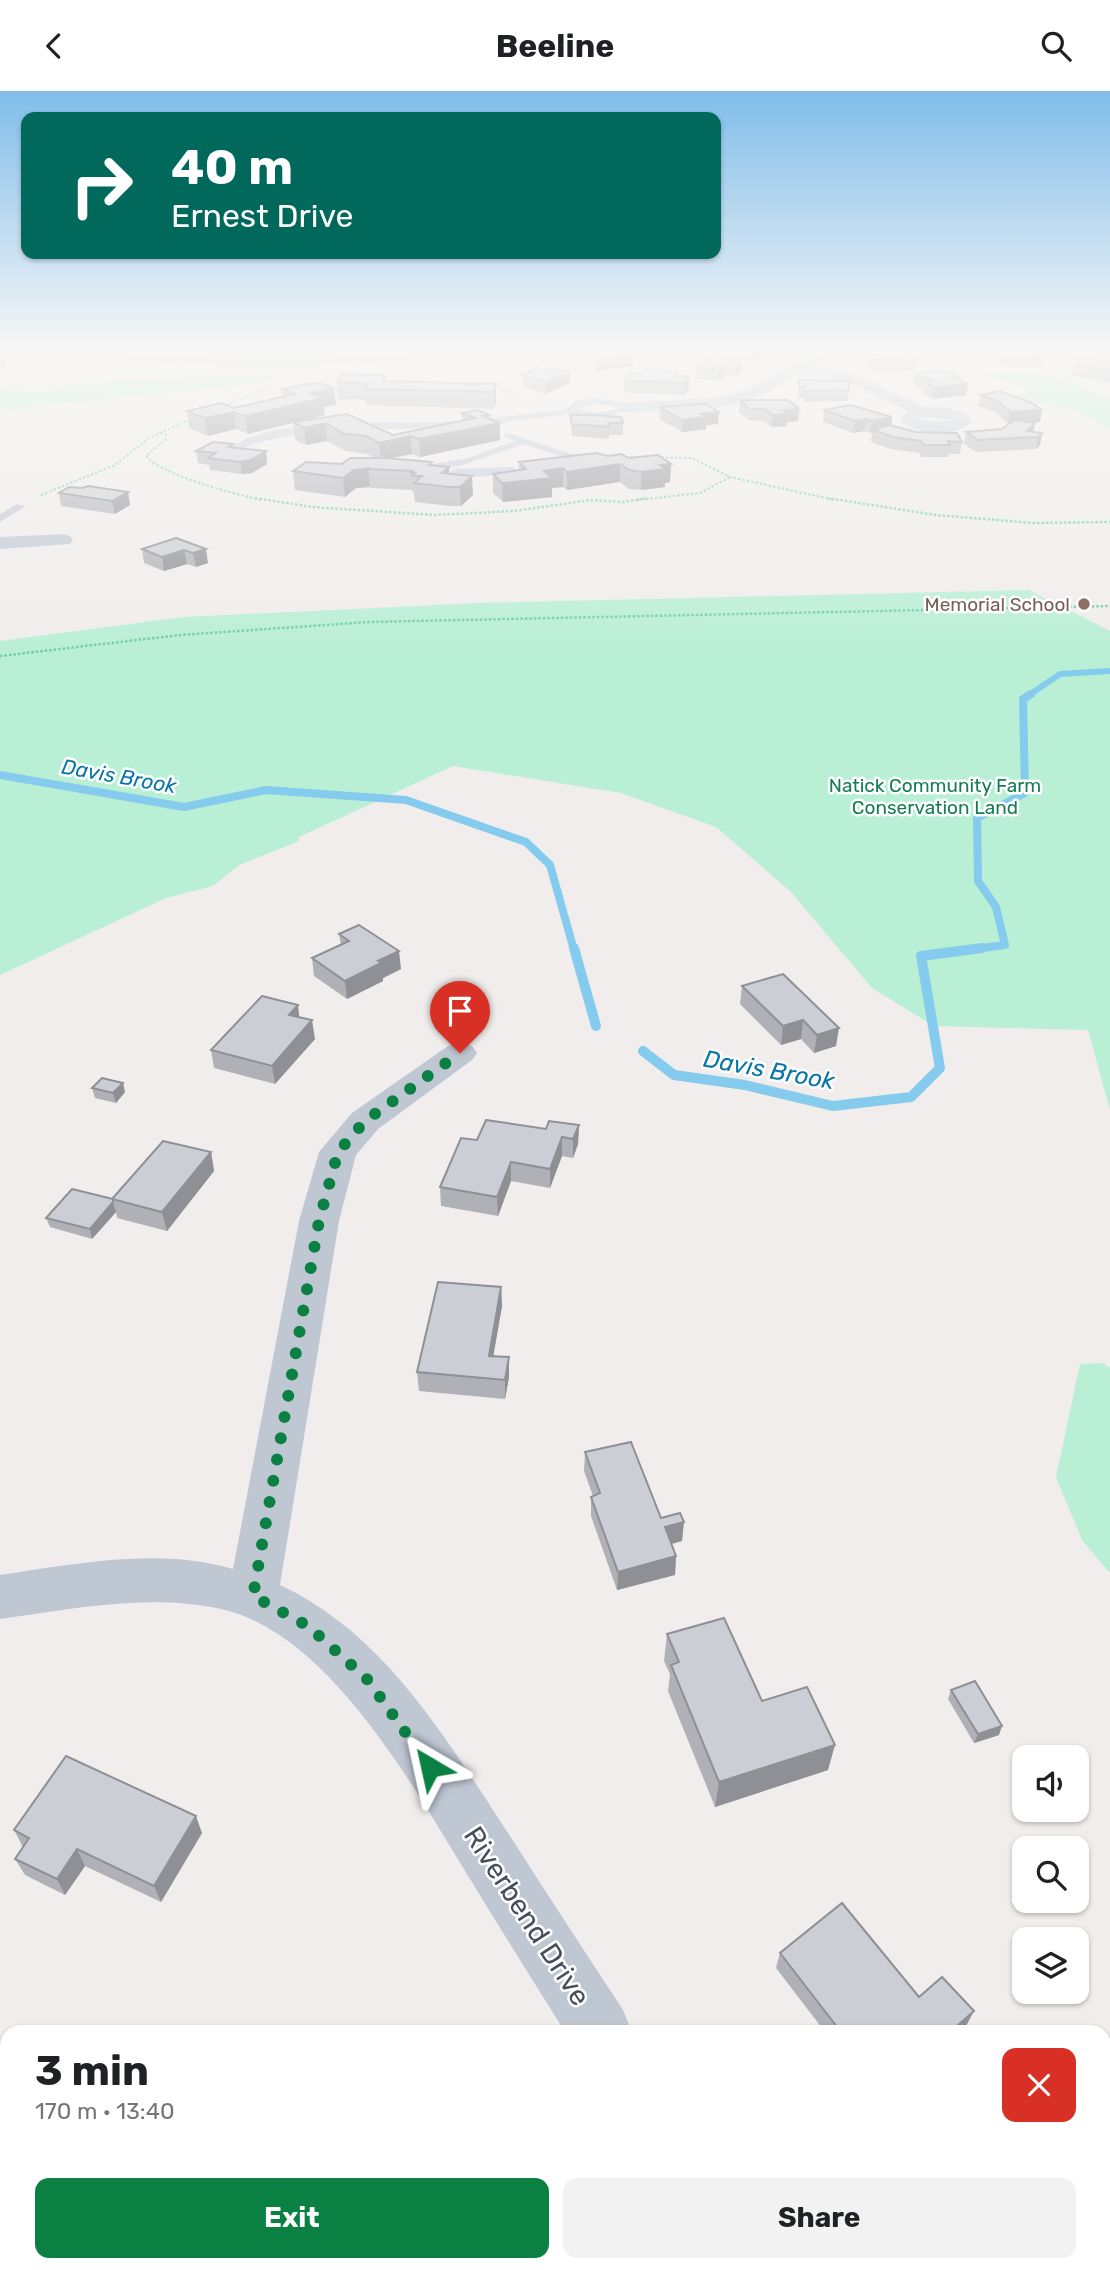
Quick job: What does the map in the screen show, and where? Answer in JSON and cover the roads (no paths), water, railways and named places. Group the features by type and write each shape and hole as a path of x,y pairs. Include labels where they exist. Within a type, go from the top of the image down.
{"street":[{"path":"0,543 63,540"},
{"path":"253,1596 319,1221 338,1152 365,1121 460,1053"},
{"name":"Riverbend Drive","path":"0,1597 116,1582 197,1583 253,1596 308,1626 368,1680 446,1789 597,2025"}],"lane":[{"path":"228,452 235,450"},
{"path":"433,467 487,457 504,450"},
{"path":"544,450 593,468"},
{"path":"408,467 433,467 471,473 516,473 487,457"},
{"path":"0,519 21,506"}],"waterway":[{"name":"Davis Brook","path":"1029,695 1060,674 1110,671"},
{"name":"Davis Brook","path":"968,950 1005,945 996,907 978,881 977,818 1025,793 1023,699 1031,694"},
{"name":"Davis Brook","path":"0,775 184,807 266,790 406,800 526,842 550,865 574,950"},
{"name":"Davis Brook","path":"574,948 596,1026"},
{"name":"Davis Brook","path":"643,1051 674,1075 745,1085 833,1106 911,1097 940,1068 921,956 982,948"}],"place":[{"name":"Memorial School","path":"1084,604"}],"park label":[{"name":"Natick Community Farm Conservation Land","path":"935,796"}]}
